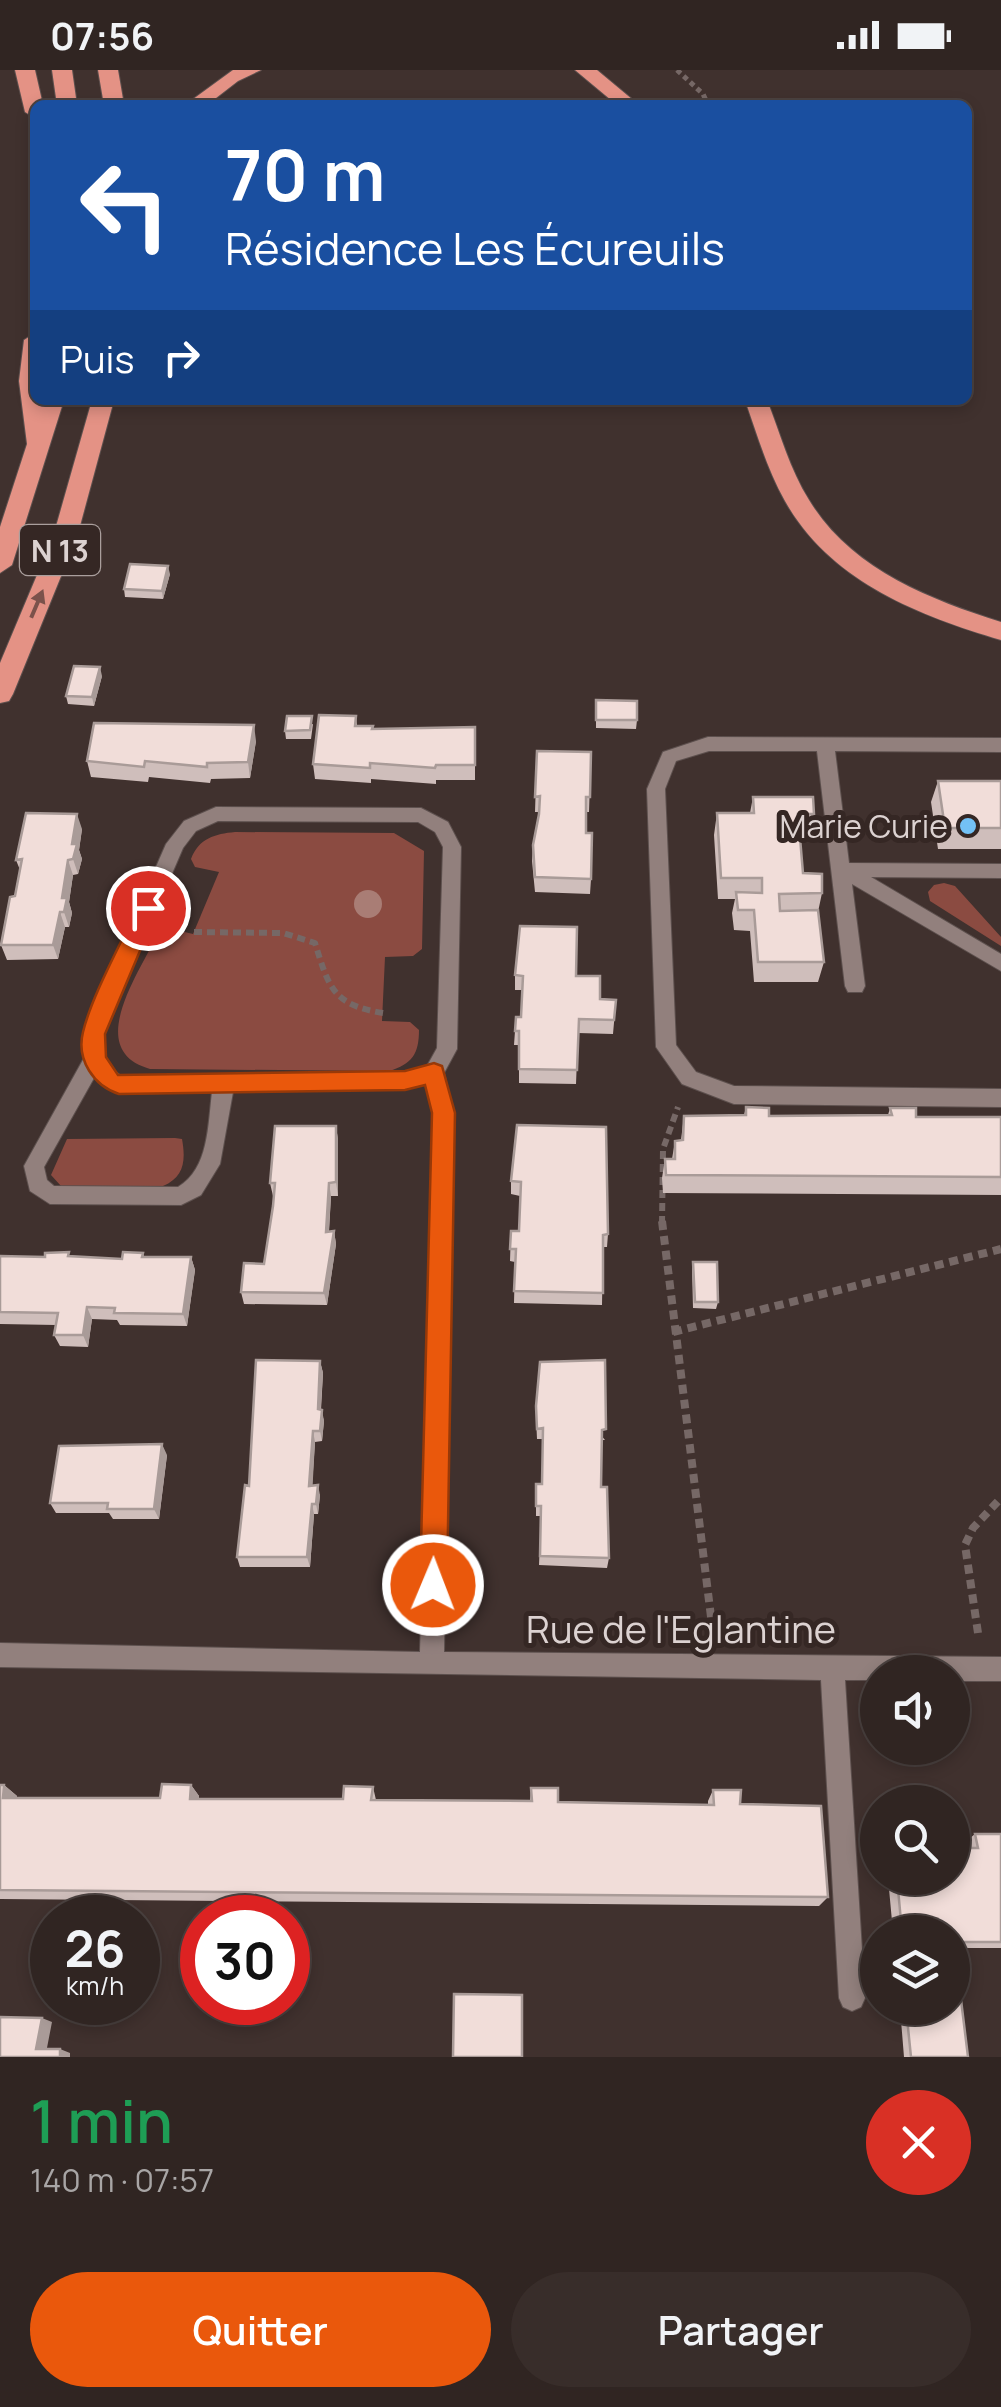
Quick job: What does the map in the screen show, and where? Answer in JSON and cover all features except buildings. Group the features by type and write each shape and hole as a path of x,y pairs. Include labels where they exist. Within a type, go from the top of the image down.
{"highway":[{"path":"25,70 32,100"},
{"path":"62,70 67,100"},
{"path":"108,70 113,100"},
{"path":"201,100 230,77 251,70"},
{"path":"585,70 623,100"},
{"path":"33,405 38,457"},
{"name":"N 13","path":"0,565 52,405"},
{"name":"N 13","path":"0,694 65,536 103,405"},
{"path":"758,405 796,498 813,526 841,554 914,600 1001,631"}],"street":[{"path":"1001,745 708,744 668,757 656,789 666,1047 689,1078 734,1096 1001,1098"},
{"path":"825,744 855,986"},
{"path":"432,1664 444,1113 434,1072 447,1049 452,847 442,827 422,815 216,814 190,826 175,844 93,1034 94,1060 104,1076 119,1085 405,1081 434,1072"},
{"path":"843,870 1001,871"},
{"path":"843,870 1001,964"},
{"path":"94,1060 34,1166 37,1185 50,1194 181,1196 191,1192 208,1172 224,1083"},
{"name":"Rue de l'Eglantine","path":"0,1654 432,1664 1001,1669"},
{"path":"832,1667 852,1998"}],"path":[{"path":"677,70 706,100"},
{"path":"194,932 212,936 292,932 315,943 330,991 345,1004 383,1013"},
{"path":"689,1078 663,1148 660,1199 673,1332 713,1630"},
{"path":"673,1332 1001,1249"},
{"path":"974,1589 965,1545 973,1528 1001,1498"}],"shaded area":[{"path":"235,832 394,833 424,851 422,949 413,956 385,957 382,1021 410,1022 419,1030 418,1046 409,1061 389,1071 150,1069 130,1059 120,1045 118,1028 130,987 159,931 168,928 193,934 219,872 195,867 191,859 198,846 208,838"},
{"path":"934,885 955,886 1001,937 1001,946 930,901 928,892"},
{"path":"67,1139 182,1139 182,1167 163,1186 61,1186 51,1175"}],"place":[{"name":"Marie Curie","path":"968,826"}],"route":[{"path":"148,908 93,1034 94,1060 110,1082 119,1085 405,1081 434,1072 444,1113 433,1585"}]}
